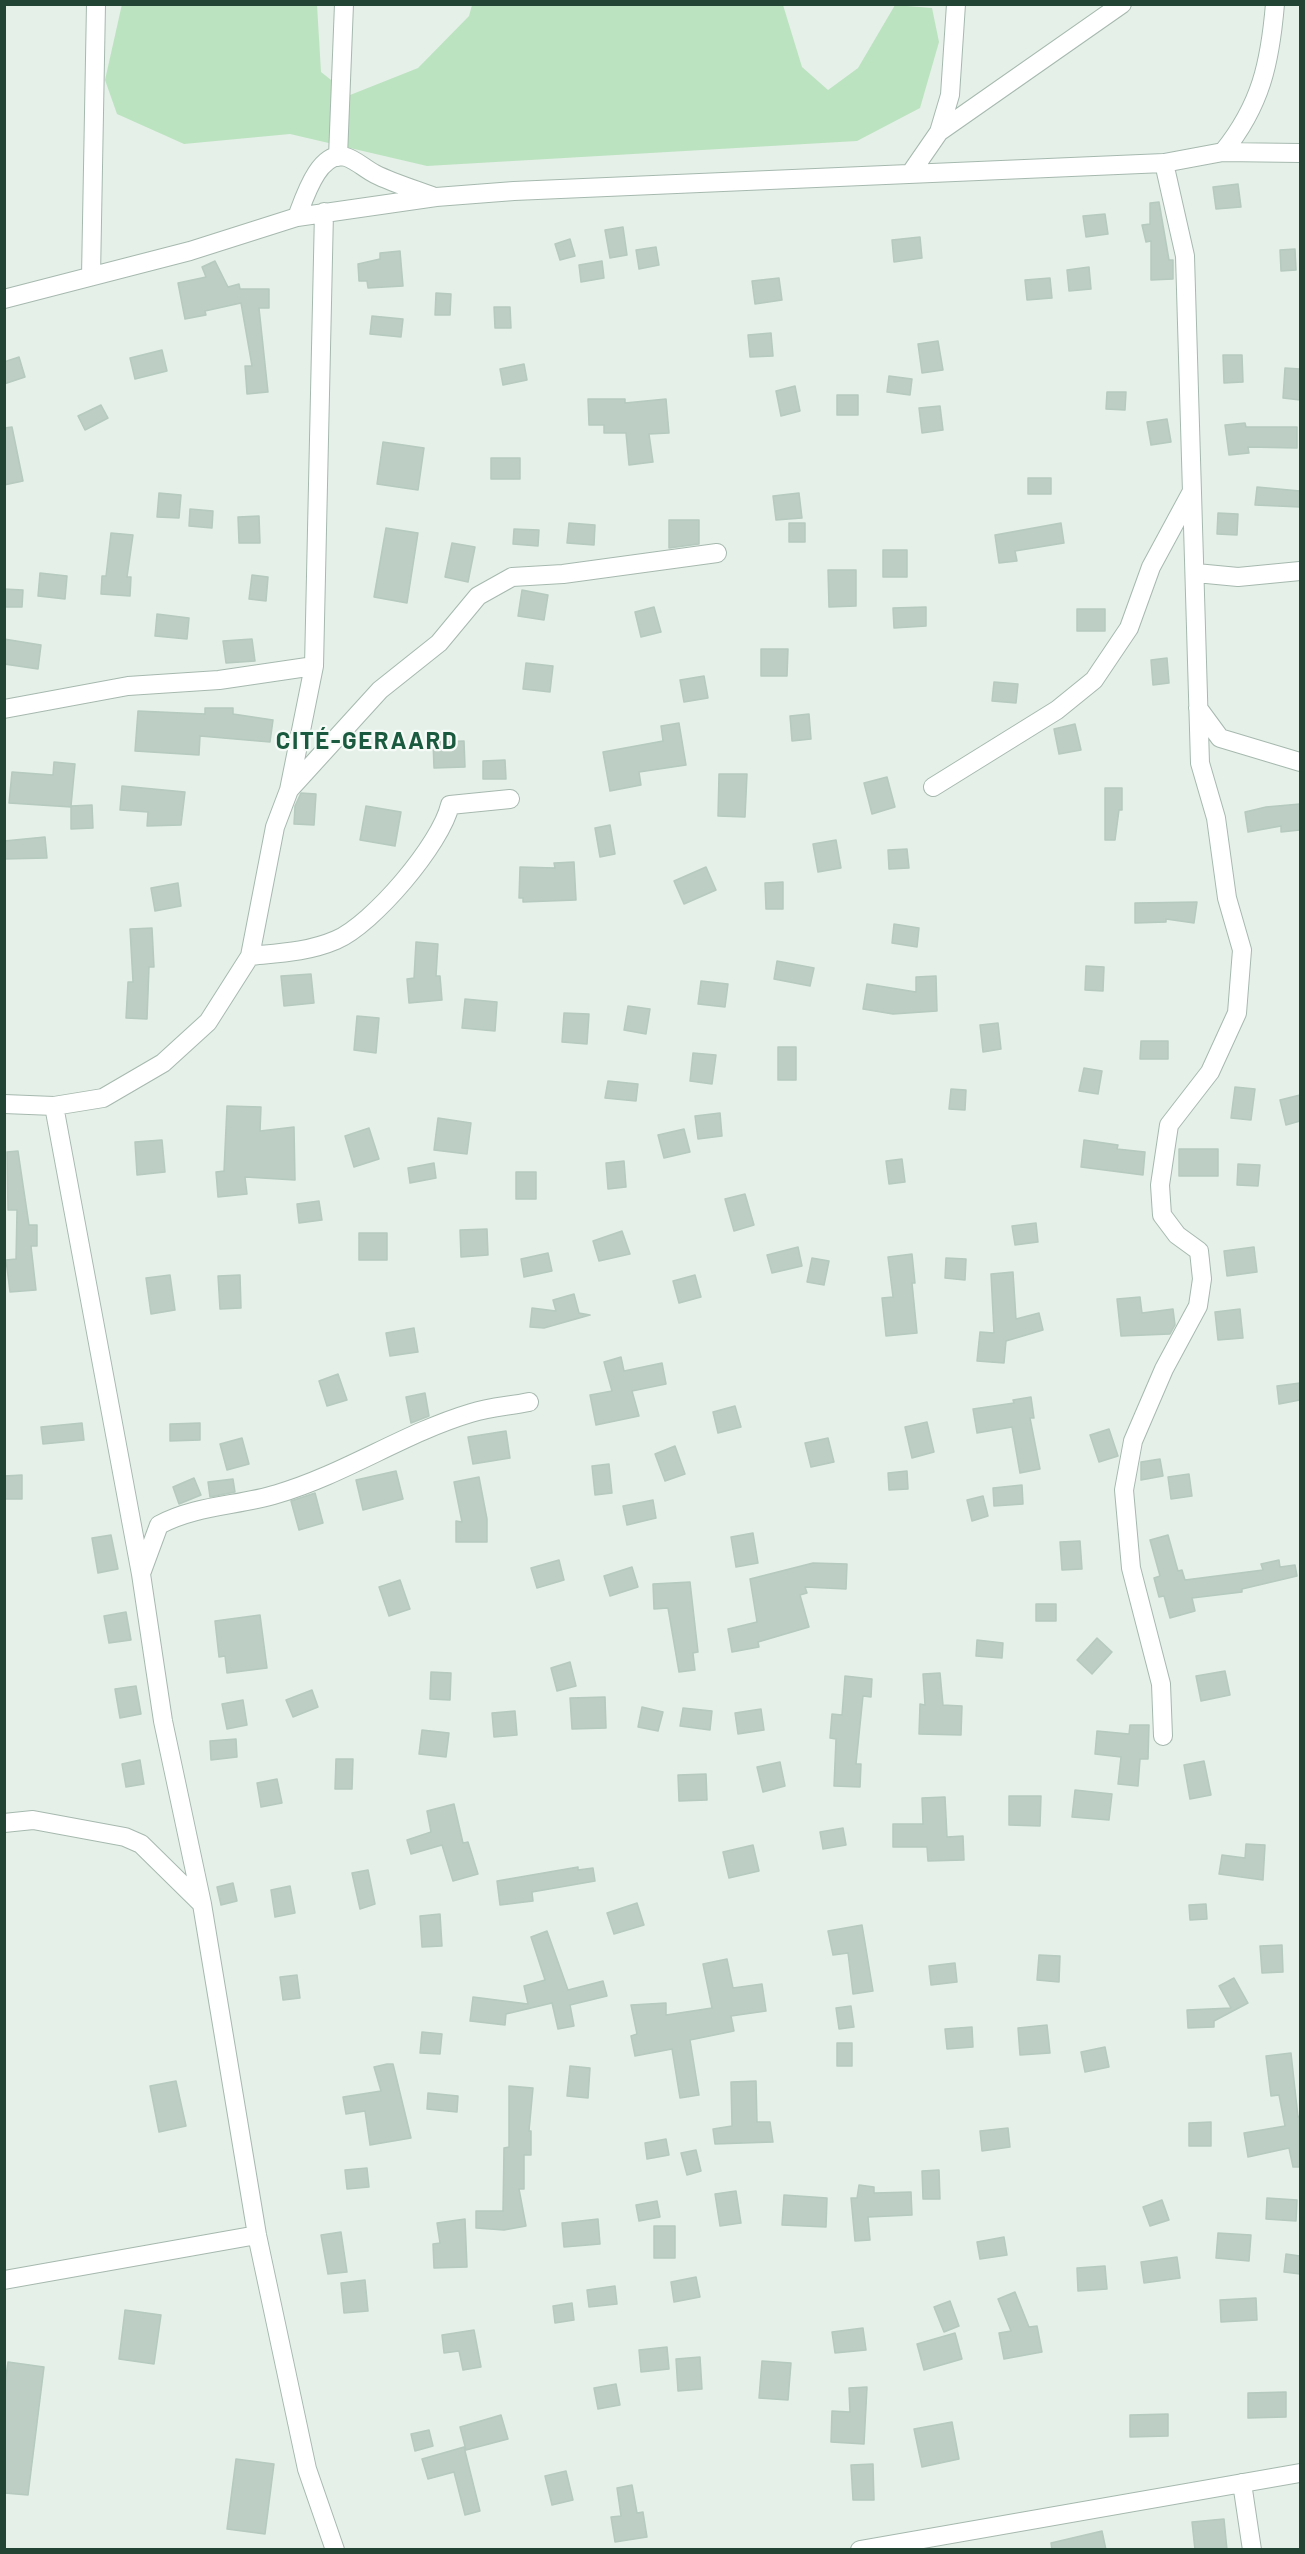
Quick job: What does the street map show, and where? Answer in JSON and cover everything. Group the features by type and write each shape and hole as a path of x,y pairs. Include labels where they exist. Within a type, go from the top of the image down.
{"street":[{"path":"92,276 96,4"},
{"path":"338,157 344,4"},
{"path":"910,174 939,132 950,95 956,4"},
{"path":"939,132 1122,4"},
{"path":"1223,152 1238,133 1260,92 1269,52 1275,4"},
{"path":"4,299 190,250 297,218 324,212 436,197 525,190 1164,163 1223,152 1300,153"},
{"path":"297,218 315,174 332,158 338,157 346,157 375,174 436,197"},
{"path":"1163,1736 1161,1683 1131,1568 1124,1490 1133,1441 1164,1369 1198,1306 1202,1279 1199,1251 1177,1235 1162,1215 1160,1185 1169,1125 1210,1072 1237,1013 1242,950 1227,898 1216,818 1200,763 1185,256 1164,163"},
{"path":"4,1104 54,1106 102,1098 163,1063 208,1022 250,956 275,827 289,790 314,666 324,212"},
{"path":"933,787 1057,710 1094,680 1129,628 1151,567 1191,493"},
{"path":"289,790 380,690 439,643 478,596 512,577 563,574 717,553"},
{"path":"1196,573 1238,577 1300,571"},
{"path":"4,709 128,686 219,680 314,666"},
{"path":"1198,708 1220,738 1300,762"},
{"path":"250,956 305,951 338,939 373,912 409,874 436,840 447,819 450,805 510,799"},
{"path":"54,1106 141,1574 163,1721 202,1904 257,2235 307,2469 335,2550"},
{"path":"141,1574 159,1525 179,1514 278,1494 334,1473 385,1448 471,1413 530,1402"},
{"path":"4,1823 33,1820 125,1837 141,1844 202,1904"},
{"path":"4,2280 257,2235"},
{"path":"860,2550 1300,2473"},
{"path":"1242,2483 1252,2550"}],"green space":[{"path":"122,4 317,5 321,72 350,95 418,68 469,16 472,5 783,5 802,67 828,90 858,68 895,5 932,8 939,42 920,108 857,141 427,166 290,134 184,144 117,114 105,80"}],"building":[{"path":"1238,184 1241,207 1216,209 1213,187"},
{"path":"1159,202 1169,260 1173,260 1173,279 1151,280 1151,241 1146,242 1142,225 1150,224 1150,203"},
{"path":"1105,214 1108,234 1086,237 1083,216"},
{"path":"623,227 627,255 610,258 605,230"},
{"path":"920,237 922,258 894,262 892,240"},
{"path":"570,239 575,256 560,260 555,244"},
{"path":"656,247 659,265 639,269 636,250"},
{"path":"1295,249 1296,270 1281,271 1280,250"},
{"path":"400,251 403,286 368,288 367,281 359,281 358,264 380,259 380,253"},
{"path":"215,261 228,287 239,284 240,289 269,289 269,308 259,308 268,392 247,394 245,366 252,366 241,303 205,311 206,315 185,319 178,283 206,277 202,267"},
{"path":"602,261 604,278 581,282 579,265"},
{"path":"1089,267 1091,289 1069,291 1067,270"},
{"path":"779,278 782,300 755,304 752,281"},
{"path":"1050,278 1052,298 1027,300 1025,280"},
{"path":"436,293 451,294 450,315 435,315"},
{"path":"494,307 510,307 511,328 495,328"},
{"path":"372,316 403,319 401,337 370,334"},
{"path":"771,333 773,356 750,357 748,335"},
{"path":"938,341 943,370 922,373 918,344"},
{"path":"162,350 167,371 135,379 130,358"},
{"path":"1223,355 1242,355 1243,382 1224,383"},
{"path":"19,357 25,377 4,384 4,362"},
{"path":"524,364 527,380 503,385 500,369"},
{"path":"1285,368 1300,369 1300,400 1283,398"},
{"path":"889,376 912,379 910,395 887,392"},
{"path":"795,386 800,411 781,416 776,391"},
{"path":"1107,392 1126,392 1125,410 1106,409"},
{"path":"837,395 858,395 858,415 837,415"},
{"path":"588,399 625,399 625,403 666,399 669,433 649,434 653,462 629,465 626,433 604,433 604,425 589,425"},
{"path":"101,405 108,418 85,430 78,416"},
{"path":"940,406 943,430 922,433 919,408"},
{"path":"1167,419 1171,442 1151,445 1147,422"},
{"path":"1245,423 1246,427 1297,427 1297,448 1248,447 1249,453 1229,455 1225,425"},
{"path":"12,427 23,481 4,485 4,428"},
{"path":"383,442 424,448 418,490 377,484"},
{"path":"491,458 520,458 520,479 491,479"},
{"path":"1028,478 1051,478 1051,494 1028,494"},
{"path":"1257,487 1300,491 1300,507 1255,505"},
{"path":"159,493 181,495 179,518 157,517"},
{"path":"799,493 802,518 776,520 773,496"},
{"path":"190,509 213,511 212,528 189,526"},
{"path":"1218,513 1238,514 1237,535 1217,534"},
{"path":"259,516 260,543 239,543 238,517"},
{"path":"669,520 699,520 699,544 669,548"},
{"path":"569,523 595,525 594,545 567,543"},
{"path":"789,523 805,523 805,542 789,542"},
{"path":"1061,523 1064,543 1015,551 1017,561 999,563 995,535"},
{"path":"386,528 418,533 407,603 374,597"},
{"path":"514,529 539,530 538,546 513,544"},
{"path":"111,533 133,535 127,577 131,577 130,596 101,594 102,576 106,576"},
{"path":"452,543 475,547 468,582 445,577"},
{"path":"883,550 907,550 907,577 883,577"},
{"path":"828,570 856,570 856,606 829,607"},
{"path":"40,573 67,576 65,599 38,596"},
{"path":"252,575 268,577 266,601 249,599"},
{"path":"4,589 23,590 22,607 4,607"},
{"path":"522,590 548,595 544,620 518,616"},
{"path":"654,607 661,632 641,637 635,612"},
{"path":"926,607 926,626 894,628 893,608"},
{"path":"1077,609 1105,609 1105,631 1077,631"},
{"path":"157,614 189,618 187,639 155,636"},
{"path":"4,639 41,645 38,669 4,664"},
{"path":"252,639 255,661 226,663 223,641"},
{"path":"761,649 788,649 787,676 761,676"},
{"path":"1167,658 1169,683 1153,685 1151,660"},
{"path":"526,663 553,666 550,692 523,689"},
{"path":"704,676 708,698 684,702 680,680"},
{"path":"994,682 1018,684 1016,703 992,701"},
{"path":"205,708 233,708 233,714 273,720 270,742 200,736 199,755 135,751 138,711 205,714"},
{"path":"809,714 811,739 792,741 790,716"},
{"path":"679,723 686,765 639,772 641,785 610,791 603,752 663,741 661,726"},
{"path":"1075,724 1081,750 1059,754 1054,729"},
{"path":"464,741 465,767 434,768 433,742"},
{"path":"505,760 506,779 483,779 483,761"},
{"path":"54,762 75,764 71,806 92,805 93,828 71,829 71,807 9,803 12,772 53,775"},
{"path":"719,774 747,774 745,817 718,816"},
{"path":"887,777 895,807 872,814 864,783"},
{"path":"122,786 185,792 181,825 147,826 148,812 120,810"},
{"path":"1105,788 1122,788 1122,810 1119,810 1115,840 1105,840"},
{"path":"301,793 316,794 314,825 294,824 295,806"},
{"path":"1300,804 1300,830 1281,832 1281,826 1248,832 1245,812 1266,807"},
{"path":"366,806 401,812 395,846 360,840"},
{"path":"610,825 615,854 600,857 595,828"},
{"path":"45,837 47,858 4,859 4,841"},
{"path":"836,840 841,868 818,872 813,844"},
{"path":"907,849 909,868 889,869 888,850"},
{"path":"574,862 576,900 523,902 523,898 519,898 520,867 555,868 554,863"},
{"path":"706,867 716,890 684,904 674,881"},
{"path":"783,882 783,909 766,909 765,883"},
{"path":"178,883 181,906 155,911 151,888"},
{"path":"1197,902 1194,923 1166,919 1166,922 1135,923 1135,903"},
{"path":"894,924 919,928 917,947 892,943"},
{"path":"152,928 154,967 149,967 147,1019 126,1018 128,982 133,982 130,929"},
{"path":"416,942 438,944 436,976 440,976 442,1000 409,1003 407,979 414,978"},
{"path":"777,961 814,968 810,986 774,979"},
{"path":"1086,966 1104,967 1103,991 1085,990"},
{"path":"311,974 314,1003 284,1006 281,976"},
{"path":"936,976 937,1011 893,1014 863,1009 867,984 916,992 916,977"},
{"path":"701,981 728,984 725,1007 698,1004"},
{"path":"465,999 497,1002 495,1031 462,1028"},
{"path":"628,1006 650,1009 646,1034 624,1030"},
{"path":"564,1013 589,1014 587,1044 562,1042"},
{"path":"357,1016 379,1018 376,1053 354,1050"},
{"path":"998,1023 1001,1049 983,1052 980,1025"},
{"path":"1141,1041 1168,1041 1168,1059 1140,1059"},
{"path":"778,1047 796,1047 796,1080 778,1080"},
{"path":"693,1053 716,1055 712,1084 690,1081"},
{"path":"1084,1068 1102,1071 1098,1094 1079,1091"},
{"path":"608,1081 638,1084 636,1101 605,1098"},
{"path":"1235,1087 1255,1089 1251,1120 1231,1118"},
{"path":"951,1089 966,1090 965,1110 949,1109"},
{"path":"1300,1095 1300,1121 1286,1125 1280,1100"},
{"path":"227,1106 261,1107 260,1131 294,1127 295,1180 245,1177 247,1194 218,1197 216,1172 224,1171"},
{"path":"720,1113 722,1136 698,1139 695,1116"},
{"path":"438,1118 471,1123 467,1154 434,1150"},
{"path":"369,1128 379,1159 354,1167 345,1136"},
{"path":"684,1129 690,1152 664,1158 658,1135"},
{"path":"162,1140 165,1172 137,1175 135,1142"},
{"path":"1084,1140 1118,1145 1117,1149 1145,1152 1143,1175 1081,1167"},
{"path":"1179,1149 1218,1149 1218,1176 1179,1176"},
{"path":"18,1151 29,1225 37,1225 37,1246 31,1246 36,1290 10,1292 6,1260 16,1259 17,1210 8,1210 7,1152"},
{"path":"902,1159 905,1182 889,1184 886,1161"},
{"path":"624,1161 626,1187 608,1189 606,1163"},
{"path":"434,1163 436,1178 410,1183 408,1168"},
{"path":"1238,1164 1260,1165 1258,1186 1237,1185"},
{"path":"516,1172 536,1172 536,1199 516,1199"},
{"path":"745,1194 754,1225 734,1231 725,1199"},
{"path":"319,1201 322,1220 299,1223 297,1204"},
{"path":"1036,1223 1038,1242 1015,1245 1012,1226"},
{"path":"487,1229 488,1255 461,1257 460,1230"},
{"path":"622,1231 630,1254 599,1261 593,1241"},
{"path":"359,1233 387,1233 387,1260 359,1260"},
{"path":"798,1247 802,1266 772,1273 767,1255"},
{"path":"1254,1247 1257,1272 1227,1276 1224,1251"},
{"path":"548,1253 552,1271 524,1277 521,1259"},
{"path":"912,1254 915,1283 912,1283 917,1333 886,1336 882,1298 893,1297 888,1257"},
{"path":"812,1258 829,1261 824,1285 807,1282"},
{"path":"946,1258 966,1259 965,1280 945,1278"},
{"path":"1013,1272 1016,1319 1039,1313 1043,1330 1006,1341 1004,1363 977,1361 980,1332 994,1333 991,1274"},
{"path":"170,1275 175,1310 151,1314 146,1278"},
{"path":"240,1275 241,1308 220,1309 218,1276"},
{"path":"695,1275 701,1297 679,1303 673,1281"},
{"path":"574,1294 579,1313 590,1315 544,1328 530,1327 532,1308 556,1311 553,1300"},
{"path":"1140,1297 1142,1313 1173,1309 1175,1325 1170,1334 1121,1336 1117,1299"},
{"path":"1240,1309 1243,1338 1218,1340 1215,1312"},
{"path":"414,1328 418,1352 390,1356 386,1333"},
{"path":"621,1357 624,1371 662,1363 666,1384 632,1391 639,1416 596,1425 590,1395 612,1391 604,1362"},
{"path":"338,1374 347,1400 327,1406 319,1381"},
{"path":"1300,1383 1300,1400 1279,1404 1277,1386"},
{"path":"425,1393 429,1416 411,1423 406,1397"},
{"path":"1031,1397 1034,1418 1030,1418 1040,1469 1020,1473 1012,1427 977,1433 973,1409 1014,1403 1013,1400"},
{"path":"735,1406 741,1427 718,1433 713,1412"},
{"path":"927,1422 934,1452 912,1458 905,1427"},
{"path":"82,1423 84,1440 43,1444 41,1427"},
{"path":"200,1423 200,1440 170,1441 170,1424"},
{"path":"1109,1429 1118,1456 1099,1462 1090,1435"},
{"path":"506,1431 510,1458 473,1464 468,1437"},
{"path":"242,1438 249,1464 227,1470 220,1444"},
{"path":"828,1438 834,1462 811,1467 805,1443"},
{"path":"675,1446 685,1474 665,1481 655,1454"},
{"path":"1160,1459 1163,1476 1141,1480 1141,1462"},
{"path":"609,1464 612,1493 595,1495 592,1466"},
{"path":"396,1471 403,1499 363,1510 356,1480"},
{"path":"907,1471 908,1489 889,1490 888,1473"},
{"path":"1189,1474 1192,1496 1171,1499 1168,1477"},
{"path":"22,1475 22,1499 4,1499 4,1476"},
{"path":"479,1477 487,1519 487,1542 456,1542 456,1521 462,1522 454,1482"},
{"path":"194,1478 201,1495 179,1504 173,1487"},
{"path":"233,1479 235,1492 210,1497 208,1482"},
{"path":"1022,1485 1023,1504 994,1506 993,1488"},
{"path":"315,1493 323,1523 299,1530 291,1501"},
{"path":"983,1496 988,1516 972,1521 967,1500"},
{"path":"653,1500 656,1518 627,1525 623,1506"},
{"path":"753,1533 758,1563 736,1567 731,1537"},
{"path":"111,1535 118,1569 98,1573 92,1538"},
{"path":"1168,1535 1178,1571 1182,1570 1185,1580 1263,1570 1261,1564 1279,1560 1280,1567 1295,1565 1297,1576 1242,1589 1242,1592 1192,1598 1195,1611 1170,1618 1164,1596 1159,1597 1154,1578 1160,1576 1150,1540"},
{"path":"1080,1541 1082,1569 1062,1570 1060,1542"},
{"path":"559,1560 564,1580 537,1588 531,1568"},
{"path":"813,1563 847,1564 846,1589 805,1587 807,1593 800,1595 809,1627 758,1642 759,1647 732,1652 728,1629 757,1622 750,1579"},
{"path":"632,1567 638,1587 610,1596 604,1576"},
{"path":"400,1580 410,1609 389,1616 379,1587"},
{"path":"690,1582 698,1652 693,1653 695,1670 679,1672 668,1608 654,1609 653,1584"},
{"path":"1036,1604 1056,1604 1056,1621 1036,1621"},
{"path":"126,1612 131,1640 109,1643 104,1616"},
{"path":"260,1615 267,1668 227,1673 225,1656 219,1657 215,1621"},
{"path":"1097,1638 1112,1652 1092,1674 1077,1660"},
{"path":"977,1640 1003,1643 1002,1658 976,1656"},
{"path":"570,1662 576,1686 557,1691 551,1668"},
{"path":"1225,1671 1230,1695 1201,1701 1196,1676"},
{"path":"431,1672 451,1673 450,1700 430,1699"},
{"path":"940,1673 943,1705 962,1706 961,1735 919,1734 920,1704 925,1705 923,1674"},
{"path":"845,1676 872,1679 871,1697 863,1696 856,1764 861,1764 860,1787 834,1786 836,1739 830,1738 832,1714 842,1715"},
{"path":"136,1686 141,1714 120,1718 115,1689"},
{"path":"312,1690 318,1707 293,1717 286,1700"},
{"path":"605,1697 606,1728 572,1729 570,1698"},
{"path":"243,1700 247,1725 227,1729 222,1704"},
{"path":"642,1707 663,1712 658,1731 638,1727"},
{"path":"683,1708 712,1711 710,1730 680,1726"},
{"path":"761,1709 764,1730 738,1734 735,1713"},
{"path":"515,1711 517,1735 494,1737 492,1713"},
{"path":"1130,1725 1149,1725 1148,1759 1140,1759 1138,1786 1118,1784 1121,1757 1095,1754 1097,1731 1129,1734"},
{"path":"422,1730 449,1733 446,1757 419,1754"},
{"path":"236,1739 237,1757 211,1760 210,1741"},
{"path":"336,1759 353,1759 352,1789 335,1789"},
{"path":"140,1760 144,1784 126,1787 122,1764"},
{"path":"1204,1761 1211,1795 1190,1799 1184,1765"},
{"path":"780,1762 785,1786 763,1792 757,1767"},
{"path":"706,1774 707,1800 679,1801 678,1775"},
{"path":"277,1779 282,1803 261,1807 257,1783"},
{"path":"1075,1790 1112,1794 1109,1820 1072,1817"},
{"path":"1009,1796 1041,1796 1040,1826 1009,1825"},
{"path":"945,1797 947,1837 963,1836 964,1860 928,1861 927,1847 893,1847 893,1824 923,1824 922,1798"},
{"path":"454,1804 463,1843 468,1842 478,1874 453,1881 442,1845 411,1854 407,1840 431,1832 427,1811"},
{"path":"843,1828 846,1845 823,1849 820,1832"},
{"path":"1246,1844 1265,1845 1263,1880 1219,1874 1222,1855 1245,1858"},
{"path":"753,1845 759,1871 729,1878 723,1852"},
{"path":"578,1867 578,1870 593,1868 595,1881 532,1892 533,1901 500,1905 497,1881"},
{"path":"368,1870 375,1904 360,1909 352,1873"},
{"path":"233,1883 237,1901 221,1905 217,1887"},
{"path":"290,1886 295,1913 275,1917 271,1890"},
{"path":"637,1903 644,1925 614,1934 607,1913"},
{"path":"1206,1904 1207,1919 1190,1920 1189,1905"},
{"path":"440,1914 442,1946 422,1947 420,1916"},
{"path":"862,1925 873,1991 853,1994 848,1953 833,1955 828,1931"},
{"path":"547,1931 568,1990 603,1981 607,1996 570,2005 574,2026 558,2029 552,2003 506,2014 505,2025 470,2021 473,1997 528,2004 524,1986 545,1980 531,1937"},
{"path":"1282,1945 1283,1972 1262,1973 1260,1946"},
{"path":"1039,1955 1060,1956 1059,1982 1037,1980"},
{"path":"727,1959 733,1988 762,1984 766,2011 731,2016 734,2031 690,2040 699,2095 680,2098 672,2049 635,2056 631,2036 637,2034 631,2005 666,2003 666,2015 712,2008 703,1964"},
{"path":"955,1963 957,1982 931,1985 929,1966"},
{"path":"297,1975 300,1998 283,2000 280,1977"},
{"path":"1234,1978 1248,2003 1214,2021 1214,2027 1188,2028 1187,2010 1231,2008 1219,1986"},
{"path":"851,2006 854,2027 839,2029 836,2008"},
{"path":"1047,2025 1050,2053 1020,2055 1018,2028"},
{"path":"972,2027 973,2047 947,2049 945,2029"},
{"path":"422,2032 442,2034 440,2054 420,2053"},
{"path":"837,2043 852,2043 852,2066 837,2066"},
{"path":"1105,2047 1109,2067 1085,2072 1081,2052"},
{"path":"1291,2053 1298,2117 1300,2116 1300,2167 1293,2167 1289,2148 1248,2157 1244,2133 1285,2126 1279,2095 1271,2096 1266,2056"},
{"path":"393,2064 411,2138 370,2145 365,2111 346,2114 343,2097 381,2091 374,2067"},
{"path":"570,2066 590,2068 588,2098 567,2096"},
{"path":"176,2081 186,2126 159,2132 150,2086"},
{"path":"756,2081 757,2122 770,2122 773,2142 715,2144 713,2129 732,2126 731,2082"},
{"path":"509,2086 533,2088 529,2131 531,2131 531,2155 524,2155 524,2189 519,2189 526,2226 504,2230 476,2228 476,2211 503,2211 504,2148 509,2147"},
{"path":"428,2093 458,2096 457,2112 427,2109"},
{"path":"1211,2122 1211,2146 1189,2146 1189,2123"},
{"path":"1008,2128 1010,2147 982,2151 980,2131"},
{"path":"666,2139 669,2155 647,2159 645,2143"},
{"path":"696,2150 701,2171 687,2175 681,2153"},
{"path":"367,2168 369,2187 347,2189 345,2170"},
{"path":"939,2170 940,2199 923,2199 922,2171"},
{"path":"859,2185 874,2187 874,2193 911,2192 912,2215 868,2217 870,2240 855,2241 851,2198 857,2198"},
{"path":"736,2191 741,2223 720,2226 715,2194"},
{"path":"784,2195 827,2198 826,2227 782,2225"},
{"path":"1267,2198 1297,2200 1296,2221 1266,2219"},
{"path":"1162,2200 1169,2220 1150,2226 1143,2207"},
{"path":"657,2201 660,2217 639,2221 636,2205"},
{"path":"465,2219 467,2267 434,2268 433,2244 440,2243 437,2223"},
{"path":"598,2219 600,2244 564,2247 562,2223"},
{"path":"654,2226 675,2226 675,2258 654,2258"},
{"path":"341,2232 347,2272 328,2274 321,2235"},
{"path":"1218,2233 1251,2235 1249,2261 1216,2258"},
{"path":"1004,2237 1007,2255 980,2259 977,2242"},
{"path":"1286,2254 1300,2256 1300,2274 1284,2272"},
{"path":"1177,2257 1180,2278 1144,2283 1141,2262"},
{"path":"1105,2266 1107,2289 1078,2291 1077,2268"},
{"path":"696,2277 700,2297 674,2302 671,2282"},
{"path":"365,2280 368,2311 344,2313 341,2283"},
{"path":"615,2286 617,2304 589,2307 587,2290"},
{"path":"1015,2292 1029,2327 1037,2326 1042,2352 1004,2359 999,2333 1011,2331 998,2299"},
{"path":"1256,2298 1257,2320 1221,2322 1220,2300"},
{"path":"950,2301 959,2326 944,2332 934,2307"},
{"path":"572,2303 574,2320 555,2323 553,2306"},
{"path":"125,2310 161,2315 154,2364 119,2359"},
{"path":"863,2328 866,2350 835,2353 832,2332"},
{"path":"474,2330 481,2367 463,2370 459,2351 444,2353 442,2335"},
{"path":"955,2333 962,2359 924,2370 917,2344"},
{"path":"667,2347 669,2369 641,2372 639,2350"},
{"path":"700,2357 702,2389 678,2391 676,2359"},
{"path":"762,2361 791,2363 788,2400 759,2398"},
{"path":"8,2362 44,2367 28,2495 4,2493 4,2390"},
{"path":"616,2384 620,2405 598,2409 594,2388"},
{"path":"867,2387 864,2444 831,2442 832,2411 850,2412 849,2388"},
{"path":"1286,2392 1286,2417 1248,2418 1248,2393"},
{"path":"1168,2414 1168,2436 1130,2437 1130,2415"},
{"path":"501,2415 508,2439 466,2450 460,2427"},
{"path":"952,2422 959,2459 922,2467 914,2429"},
{"path":"429,2430 433,2446 415,2451 411,2434"},
{"path":"464,2447 480,2511 465,2515 454,2472 428,2479 422,2459"},
{"path":"236,2459 274,2464 265,2534 227,2529"},
{"path":"873,2464 874,2500 853,2500 851,2465"},
{"path":"566,2471 573,2500 552,2505 545,2476"},
{"path":"632,2485 637,2513 643,2512 647,2537 615,2542 611,2517 621,2516 617,2488"},
{"path":"1224,2519 1227,2550 1195,2550 1192,2522"},
{"path":"1102,2531 1106,2550 1052,2550 1051,2543"}],"district":[{"name":"CITÉ-GERAARD","path":"367,741"}]}
